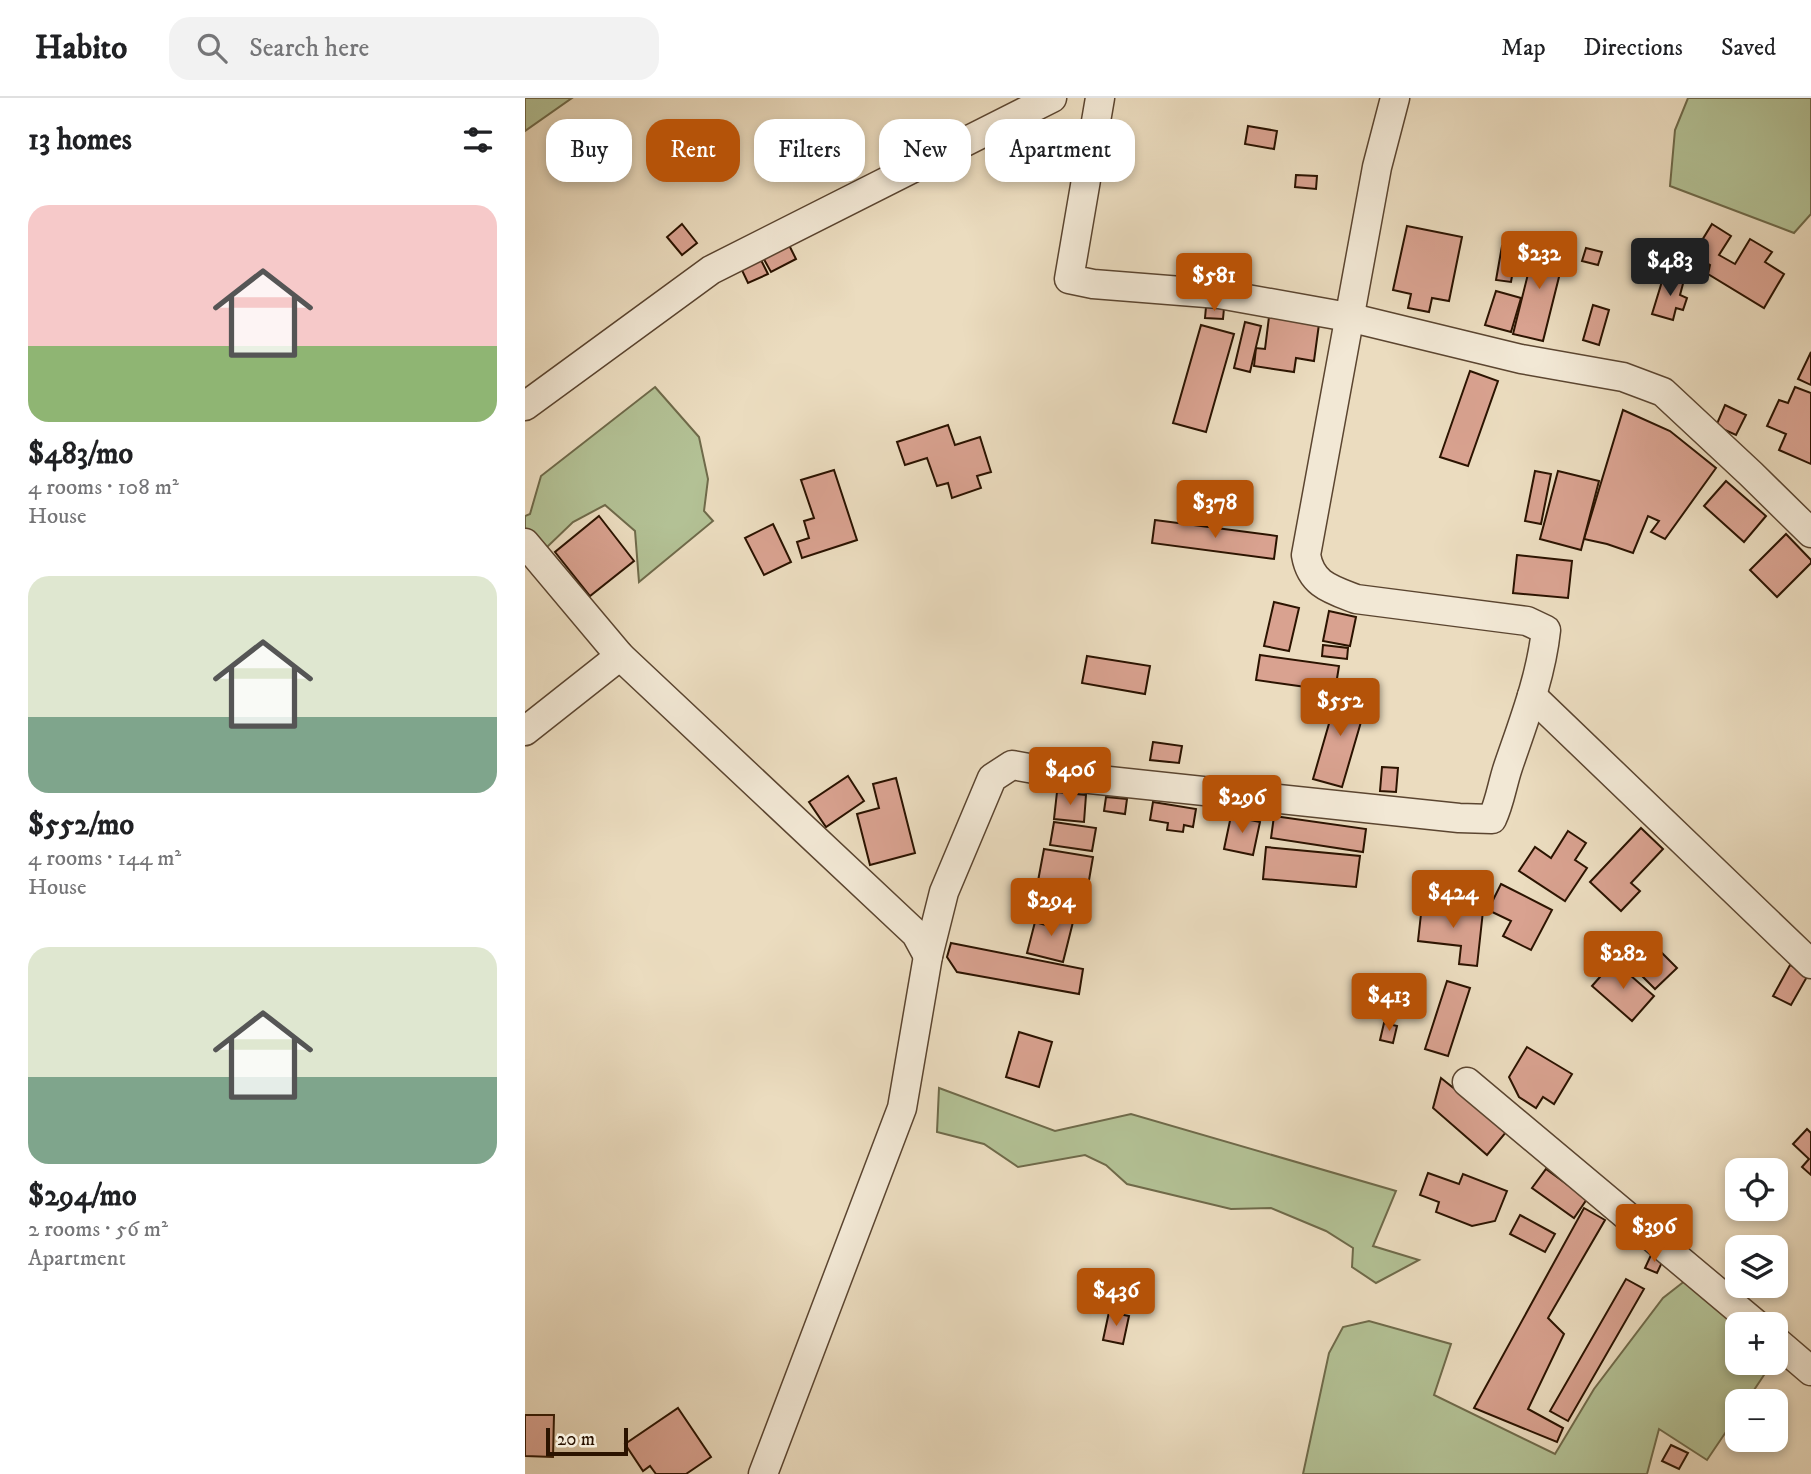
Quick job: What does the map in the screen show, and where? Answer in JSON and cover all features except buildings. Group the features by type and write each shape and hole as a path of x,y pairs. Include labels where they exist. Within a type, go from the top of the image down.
{"street":[{"path":"525,406 711,270 1052,98"},
{"path":"1100,98 1069,279 1093,284 1219,294 1348,317 1521,359 1623,377 1663,392 1811,533"},
{"path":"763,1474 902,1108 928,956 943,892 992,778 1011,765 1090,779 1436,816 1492,819 1532,696 1546,630 1527,621 1356,599 1334,590 1314,577 1308,567 1306,555 1377,167 1395,98"},
{"path":"525,543 620,656 916,934 928,956"},
{"path":"525,732 620,656"},
{"path":"1532,696 1811,964"},
{"path":"1467,1082 1741,1312"},
{"path":"1788,1352 1811,1371"}],"green space":[{"path":"525,98 572,98 525,131"},
{"path":"1688,98 1811,98 1811,214 1794,233 1670,186 1675,130"},
{"path":"655,387 699,437 708,479 704,511 713,521 639,582 635,531 605,505 573,522 545,549 525,562 525,516 530,514 541,476"},
{"path":"939,1088 1055,1131 1131,1114 1396,1191 1373,1246 1419,1260 1376,1283 1352,1267 1353,1248 1326,1231 1271,1208 1231,1209 1127,1184 1106,1165 1085,1155 1018,1167 984,1144 937,1132"},
{"path":"1686,1280 1725,1314 1725,1375 1764,1375 1755,1389 1725,1389 1725,1433 1707,1460 1659,1429 1647,1474 1303,1474 1329,1353 1343,1327 1369,1321 1451,1344 1434,1395 1555,1454 1594,1389 1663,1298"}]}
